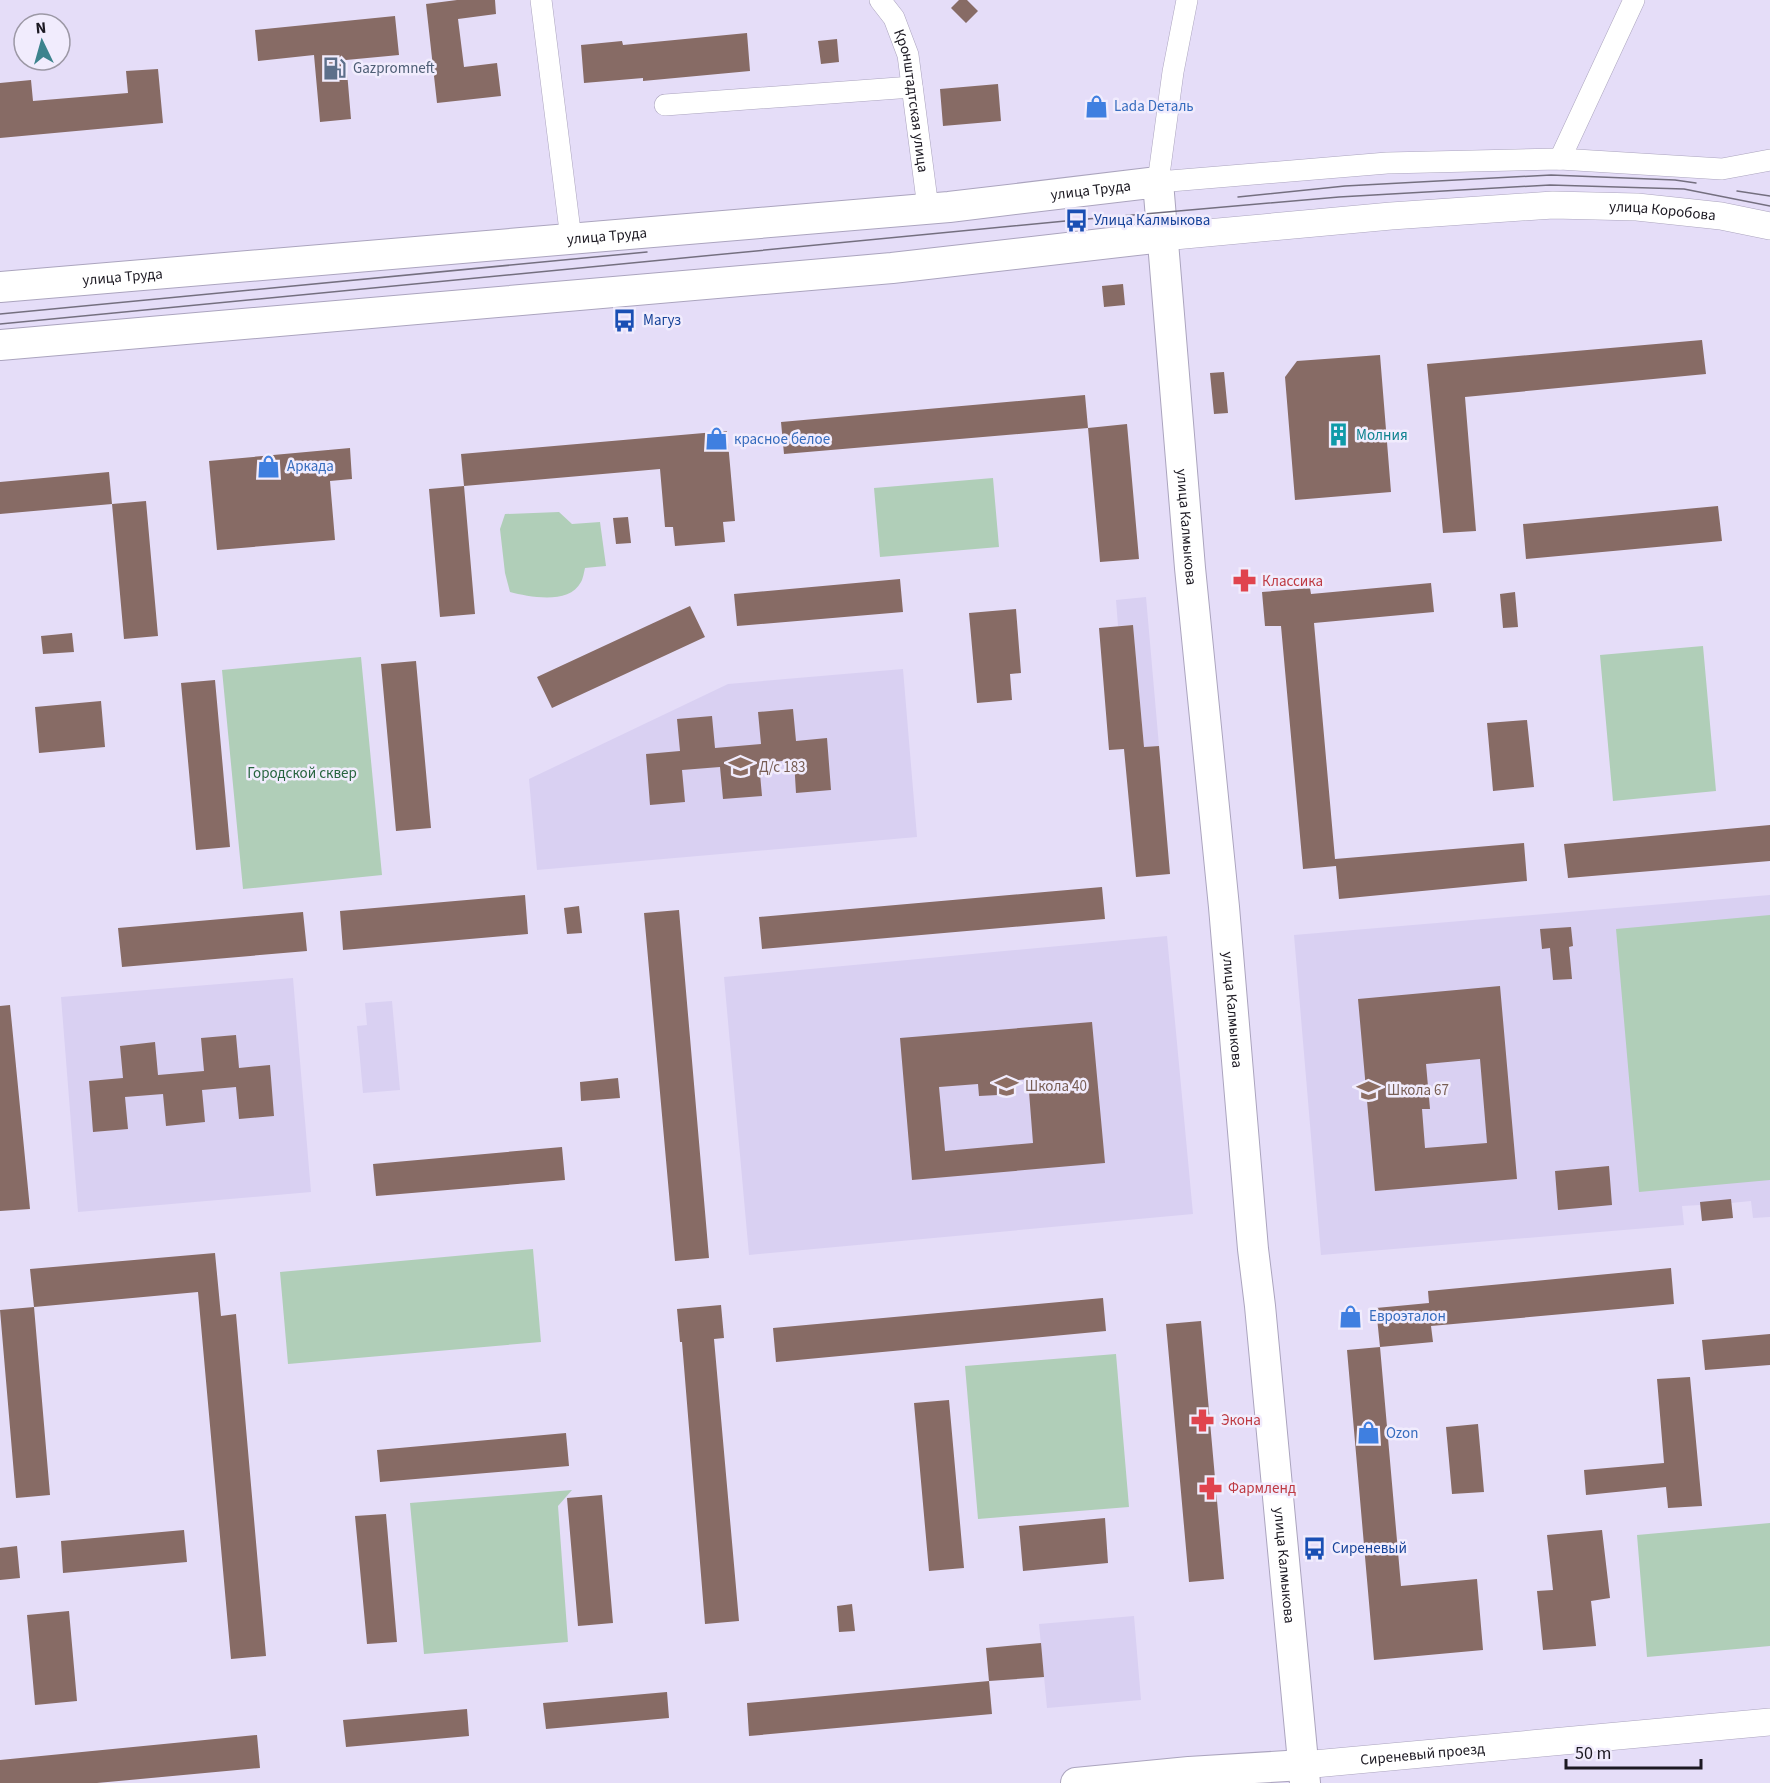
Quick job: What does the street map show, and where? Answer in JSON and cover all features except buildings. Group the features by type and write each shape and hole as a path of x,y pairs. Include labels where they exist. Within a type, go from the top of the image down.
{"main road":[{"name":"улица Труда","path":"0,287 928,208 1158,182"},
{"path":"0,345 892,268 1163,237 1158,182"},
{"name":"улица Калмыкова","path":"1163,237 1190,568 1224,907 1253,1249 1304,1774"},
{"name":"Сиреневый проезд","path":"1076,1783 1189,1772 1304,1774"}],"street":[{"path":"541,0 571,239"},
{"name":"Кронштадтская улица","path":"880,0 894,18 908,55 928,208"},
{"path":"1187,0 1173,72 1158,182 1387,163 1560,159 1722,169 1770,160"},
{"path":"1560,159 1634,0"},
{"path":"665,105 912,87"},
{"name":"улица Коробова","path":"1163,237 1391,216 1553,205 1637,207 1721,216 1770,226"},
{"name":"Сиреневый проезд","path":"1304,1774 1770,1722"}],"shaded area":[{"path":"1146,597 1159,746 1144,747 1133,625 1118,626 1116,600"},
{"path":"903,669 917,837 537,870 529,779 728,684"},
{"path":"1770,895 1770,1217 1753,1218 1751,1201 1731,1203 1733,1218 1702,1221 1700,1205 1682,1206 1684,1225 1321,1255 1294,935"},
{"path":"1167,936 1193,1214 749,1255 724,977"},
{"path":"293,978 311,1192 78,1212 61,997"},
{"path":"392,1001 400,1090 363,1093 357,1026 367,1025 365,1003"},
{"path":"1134,1616 1141,1700 1047,1708 1039,1624"}],"green space":[{"path":"993,478 999,547 880,557 874,488"},
{"path":"559,512 572,524 600,522 606,566 585,568 582,581 575,589 559,597 528,596 510,592 505,573 500,529 505,514"},
{"path":"1703,646 1716,791 1613,801 1600,655"},
{"name":"Городской сквер","path":"361,657 382,875 243,889 222,670"},
{"path":"1770,915 1770,1180 1639,1192 1616,929"},
{"path":"533,1249 541,1342 288,1364 280,1272"},
{"path":"1116,1354 1129,1507 978,1519 965,1366"},
{"path":"572,1490 558,1506 568,1642 424,1654 410,1503"},
{"path":"1770,1523 1770,1646 1647,1657 1637,1535"}],"tram line":[{"path":"1238,197 1345,186 1551,175 1675,180 1696,183"},
{"path":"0,324 1076,220 1339,197 1550,185 1684,189 1770,206"},
{"path":"1737,191 1770,196"},
{"path":"0,314 647,252"}],"place":[{"name":"Gazpromneft","path":"335,68"},
{"name":"Lada Dеталь","path":"1096,106"},
{"name":"Улица Калмыкова","path":"1076,220"},
{"name":"Магуз","path":"625,320"},
{"name":"Молния","path":"1338,435"},
{"name":"красное белое","path":"716,439"},
{"name":"Аркада","path":"269,466"},
{"name":"Классика","path":"1244,581"},
{"name":"Д/с 183","path":"741,767"},
{"name":"Школа 40","path":"1007,1086"},
{"name":"Школа 67","path":"1369,1090"},
{"name":"Евроэталон","path":"1351,1316"},
{"name":"Экона","path":"1203,1420"},
{"name":"Ozon","path":"1368,1433"},
{"name":"Фармленд","path":"1210,1488"},
{"name":"Сиреневый","path":"1314,1548"}]}
